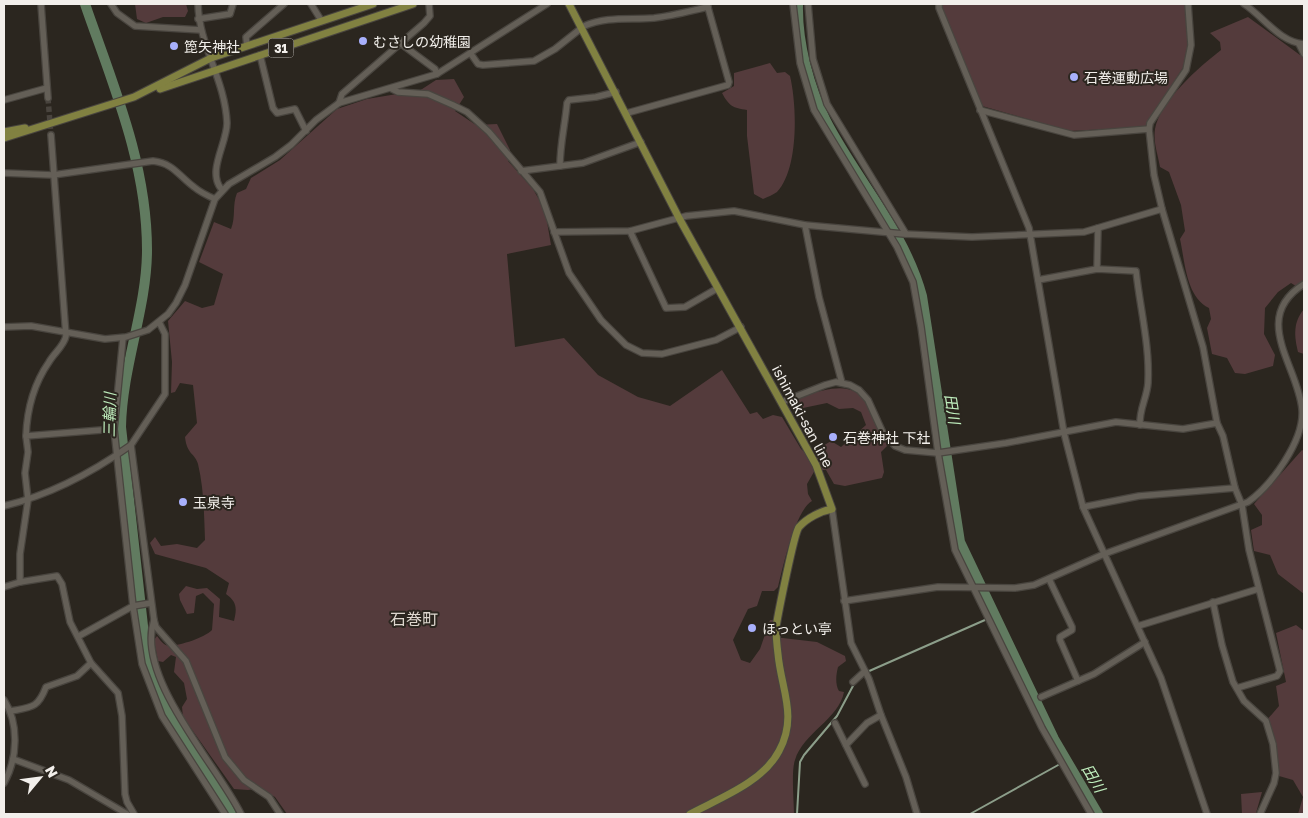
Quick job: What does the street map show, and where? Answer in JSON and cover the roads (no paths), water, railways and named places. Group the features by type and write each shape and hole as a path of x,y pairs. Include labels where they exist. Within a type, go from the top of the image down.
{"main road":[{"name":"31","path":"148,92 211,58 372,4"},
{"name":"31","path":"4,138 134,97 413,4"},
{"name":"ishimaki-san line","path":"569,4 680,218 824,481 832,509"},
{"name":"31","path":"4,132 44,125"},
{"path":"690,814 758,776 779,751 788,729 788,705 778,656 776,628 784,588 799,527 816,514 832,509"}],"street":[{"path":"41,4 48,98"},
{"path":"111,4 118,13 135,26 201,30"},
{"path":"198,4 198,19 201,30 222,90 226,135 217,170 218,185 222,190"},
{"path":"198,19 230,14 233,4"},
{"path":"247,46 246,37 284,4"},
{"path":"311,4 322,20"},
{"path":"340,104 342,94 430,16 429,4"},
{"path":"4,326 31,326 105,338 125,338 142,332 159,322 176,303 215,199 222,190 275,156 306,131 316,120 340,104 356,97 437,74 547,4"},
{"path":"793,4 800,63 814,110 889,232 908,269 914,288 922,327 951,535 973,586 1042,728 1091,814"},
{"path":"808,4 812,59 827,104 905,234"},
{"path":"939,4 1030,235 1064,433 1083,507 1161,678 1207,814"},
{"path":"1188,4 1191,30 1190,60 1186,70 1150,123 1149,129 1154,175 1162,209 1203,347 1217,423 1228,451 1235,488 1242,505 1249,550 1280,671 1278,676 1236,688"},
{"path":"1244,4 1280,34 1302,44 1304,54"},
{"path":"471,54 478,64 483,65 527,63 550,52 581,28 592,22 614,18 653,18 708,5 729,82 728,85 626,113"},
{"path":"400,44 435,69 437,74"},
{"path":"260,55 272,108 276,113 295,109 306,131"},
{"path":"4,100 47,88"},
{"path":"392,88 398,92 428,94 467,112 489,132 540,192 563,260 578,289 601,320 626,345 635,351 662,354 716,340 741,327"},
{"path":"560,166 560,140 565,134 567,103 569,100 596,98 616,92"},
{"path":"980,110 1074,135 1149,129"},
{"path":"20,582 20,554 28,500 25,473 28,452 27,421 39,376 65,340 67,331 52,175 51,135"},
{"path":"521,171 583,163 641,142"},
{"path":"4,172 52,175 145,162 161,162 171,166 197,190 215,199"},
{"path":"554,232 630,231 680,218 734,211 804,225 905,234 947,237 1030,235 1084,232 1162,209"},
{"path":"804,225 819,297 842,383"},
{"path":"1097,269 1098,228"},
{"path":"630,231 666,308 685,308 718,288"},
{"path":"1038,280 1097,269 1136,271 1148,361 1148,386 1140,409 1140,425"},
{"path":"844,600 938,587 1025,587 1049,579 1104,554 1242,505 1258,495 1290,452 1297,439 1302,410 1282,350 1278,326 1284,304 1296,289 1304,284"},
{"path":"4,506 28,500 92,471 130,446 165,394 165,334 159,322"},
{"path":"125,338 114,429 119,454 142,664 162,716 214,794 225,814"},
{"path":"782,402 825,385 842,383 859,390 868,400 887,439 895,446 911,451 939,453 1064,433 1116,422 1183,429 1217,423"},
{"path":"26,436 114,429"},
{"path":"130,446 148,603 156,627 186,661 225,757 244,780 269,797 280,814"},
{"path":"1083,507 1139,496 1235,488"},
{"path":"832,509 851,643 865,671 904,770 917,814"},
{"path":"4,587 20,582 57,576 62,584 70,622 79,636 91,663 113,685 121,701 125,794 134,814"},
{"path":"1049,579 1072,627 1072,630 1060,636 1060,640 1078,680"},
{"path":"1138,626 1258,589"},
{"path":"1213,602 1222,646 1236,688 1244,700 1266,721 1273,744 1276,773 1274,783 1260,814"},
{"path":"79,636 135,605 148,603"},
{"path":"154,620 151,641 160,676 171,700 240,814"},
{"path":"1041,697 1094,674 1145,642"},
{"path":"11,711 38,704 46,687 77,676 91,663"},
{"path":"853,682 865,671"},
{"path":"4,700 11,711 15,737 13,759 4,783"},
{"path":"846,745 867,723 881,715"},
{"path":"835,723 866,784"},
{"path":"13,759 69,780 127,814"}],"waterway":[{"name":"三輪川","path":"85,4 117,94 135,155 145,218 146,272 125,382 121,427 146,653 165,707 216,786 231,814"},
{"name":"田川","path":"798,4 802,49 814,94 838,143 879,206 904,249 922,296 960,542 1054,739 1098,814"},
{"path":"867,672 994,616"},
{"path":"797,814 800,762 837,716 854,684"},
{"path":"970,814 1060,764"}],"tunnel":[{"path":"48,98 51,135"}],"place":[{"name":"むさしの幼稚園","path":"363,41"},
{"name":"箆矢神社","path":"174,46"},
{"name":"石巻運動広場","path":"1074,77"},
{"name":"石巻神社 下社","path":"833,437"},
{"name":"玉泉寺","path":"183,502"},
{"name":"ほっとい亭","path":"752,628"}],"district":[{"name":"石巻町","path":"414,619"}]}
